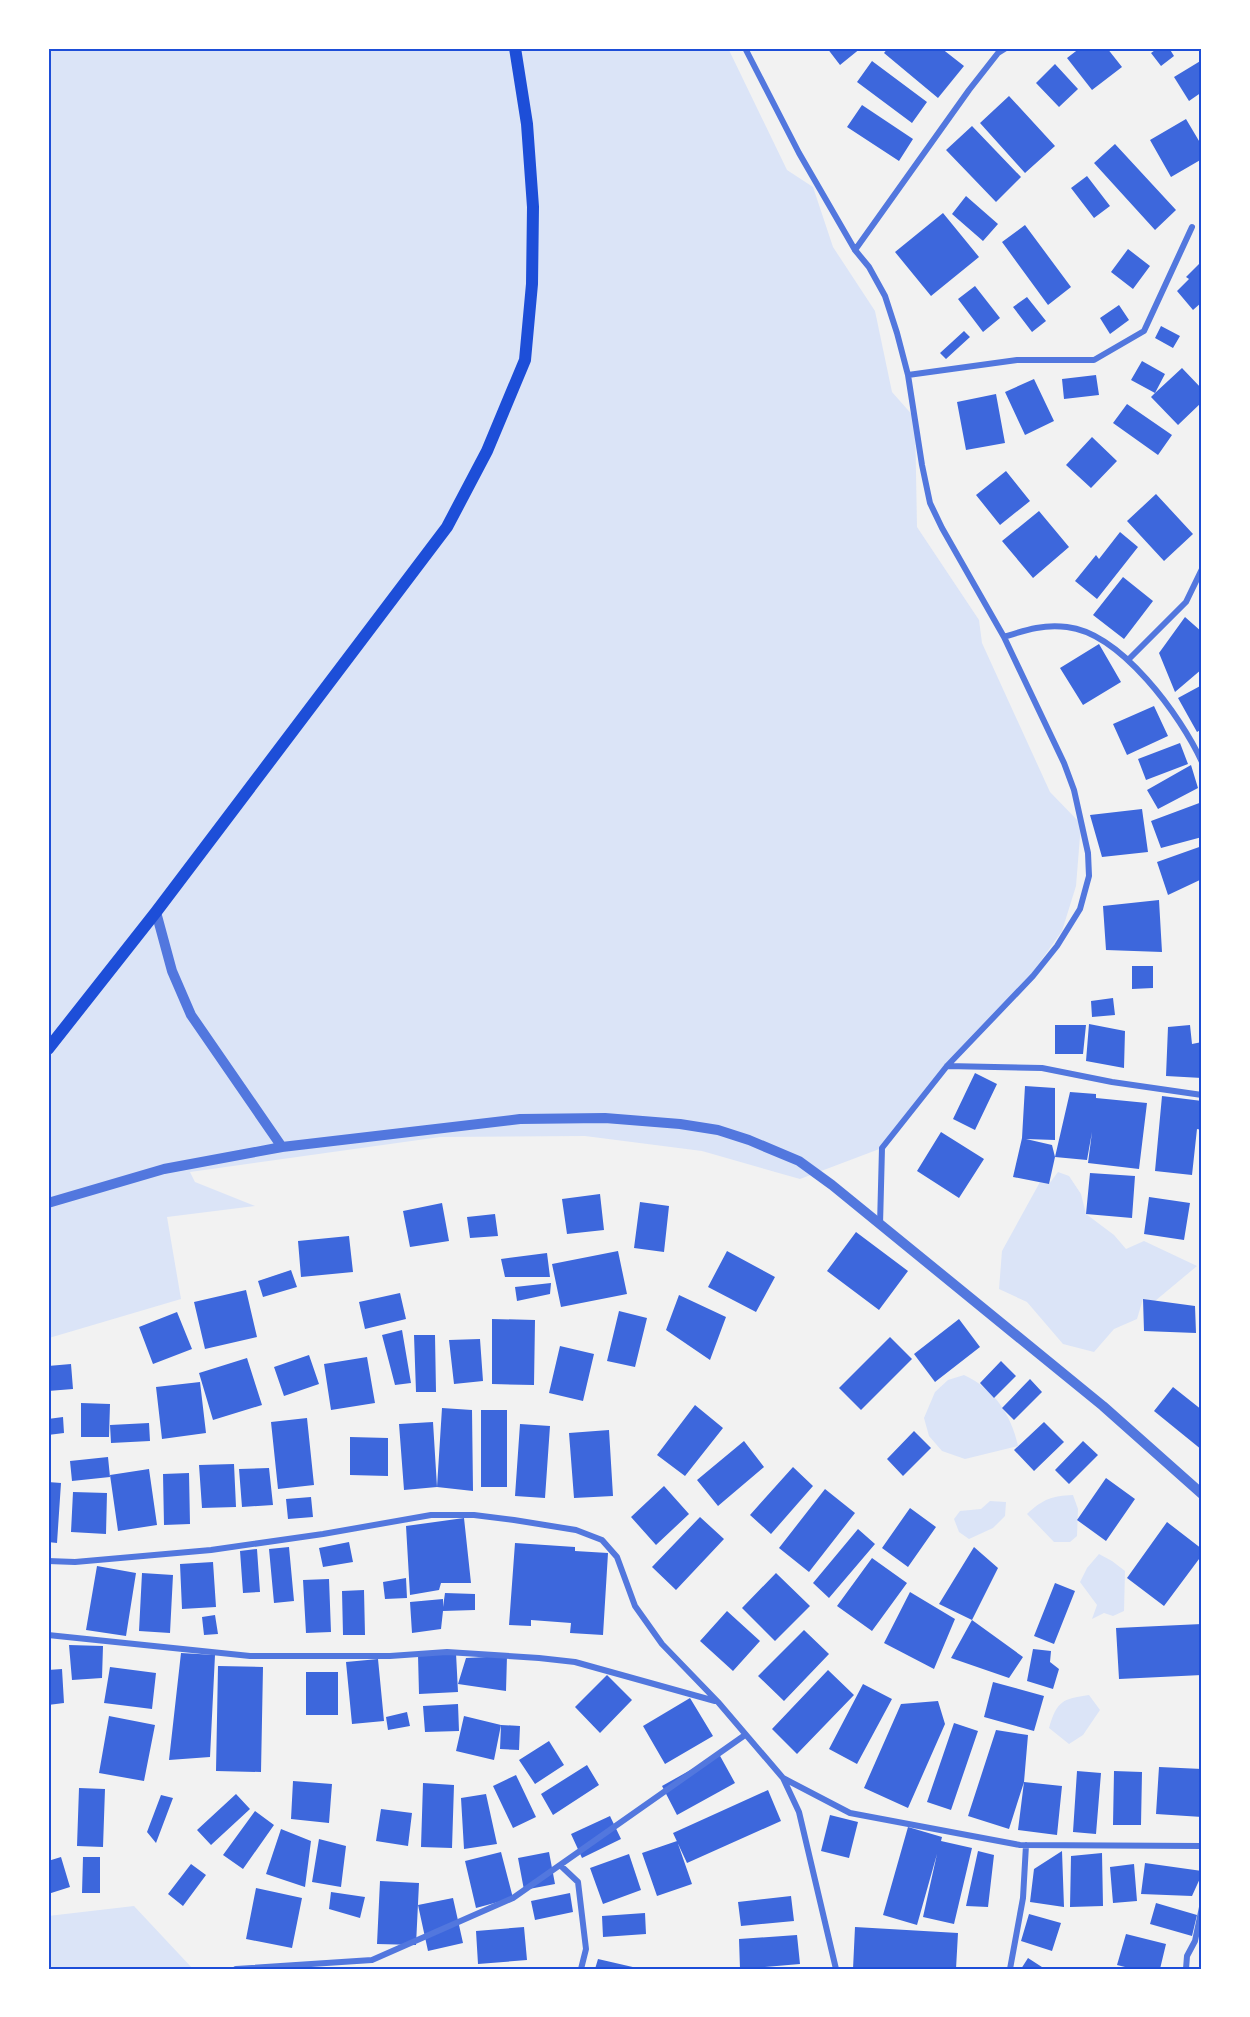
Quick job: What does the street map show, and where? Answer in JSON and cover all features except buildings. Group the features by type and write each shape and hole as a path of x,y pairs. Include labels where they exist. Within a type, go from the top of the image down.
{"main road":[{"path":"48,1049 156,912 447,527 487,451 525,360 532,284 533,207 527,124 515,48"}],"street":[{"path":"745,48 799,153 855,250 870,267 885,296 908,375 930,502 942,528 1004,637 1064,763 1074,790 1088,853 1089,876 1080,909 1058,946 1033,976 947,1066 882,1148 880,1225"},
{"path":"855,250 969,90 998,53 1005,48"},
{"path":"908,375 1017,360 1094,360 1144,331 1192,227"},
{"path":"1129,659 1186,602 1202,569"},
{"path":"1004,637 1035,627 1069,627 1097,637 1129,659 1148,680 1193,743 1202,762"},
{"path":"156,912 172,971 191,1015 282,1146"},
{"path":"947,1066 1041,1068 1112,1082 1202,1095"},
{"path":"48,1203 164,1169 282,1146 520,1119 605,1118 680,1124 718,1130 799,1161 832,1185 1103,1406 1202,1494"},
{"path":"48,1561 75,1562 220,1549 431,1515 474,1515 576,1530 602,1540 616,1557 635,1606 662,1644 718,1702 783,1778 799,1812 836,1969"},
{"path":"48,1635 249,1656 390,1656 447,1652 548,1659 575,1662 718,1702"},
{"path":"236,1969 372,1960 513,1898 745,1735"},
{"path":"783,1778 850,1813 1026,1845 1202,1846"},
{"path":"1010,1969 1023,1898 1026,1845"},
{"path":"560,1865 578,1882 586,1949 581,1969"},
{"path":"1186,1969 1186,1956 1195,1941 1202,1907"}],"shaded area":[{"path":"48,48 728,48 787,170 813,187 833,247 875,311 892,392 915,418 917,527 979,620 982,643 1050,792 1081,824 1076,886 1062,931 1018,993 947,1066 882,1148 800,1179 702,1151 585,1136 440,1137 190,1172 195,1182 255,1206 167,1217 181,1299 49,1338"},
{"path":"1058,1172 1069,1176 1081,1194 1086,1214 1114,1235 1126,1249 1144,1241 1197,1266 1155,1301 1143,1299 1137,1319 1114,1329 1094,1352 1063,1344 1027,1302 999,1289 1002,1251 1040,1182 1049,1184"},
{"path":"964,1375 984,1388 1000,1404 1011,1423 1018,1446 965,1459 942,1451 929,1436 924,1418 935,1392 948,1380"},
{"path":"1073,1495 1078,1509 1077,1536 1070,1542 1054,1542 1027,1514 1048,1499"},
{"path":"990,1501 1006,1502 1005,1516 993,1528 969,1539 959,1532 954,1519 960,1511 981,1509"},
{"path":"1099,1554 1125,1571 1124,1611 1113,1616 1104,1613 1092,1619 1097,1605 1080,1582 1087,1568"},
{"path":"1089,1695 1100,1710 1083,1735 1069,1744 1049,1728 1052,1719 1062,1703 1072,1698"},
{"path":"134,1906 193,1969 48,1969 48,1916"}]}
